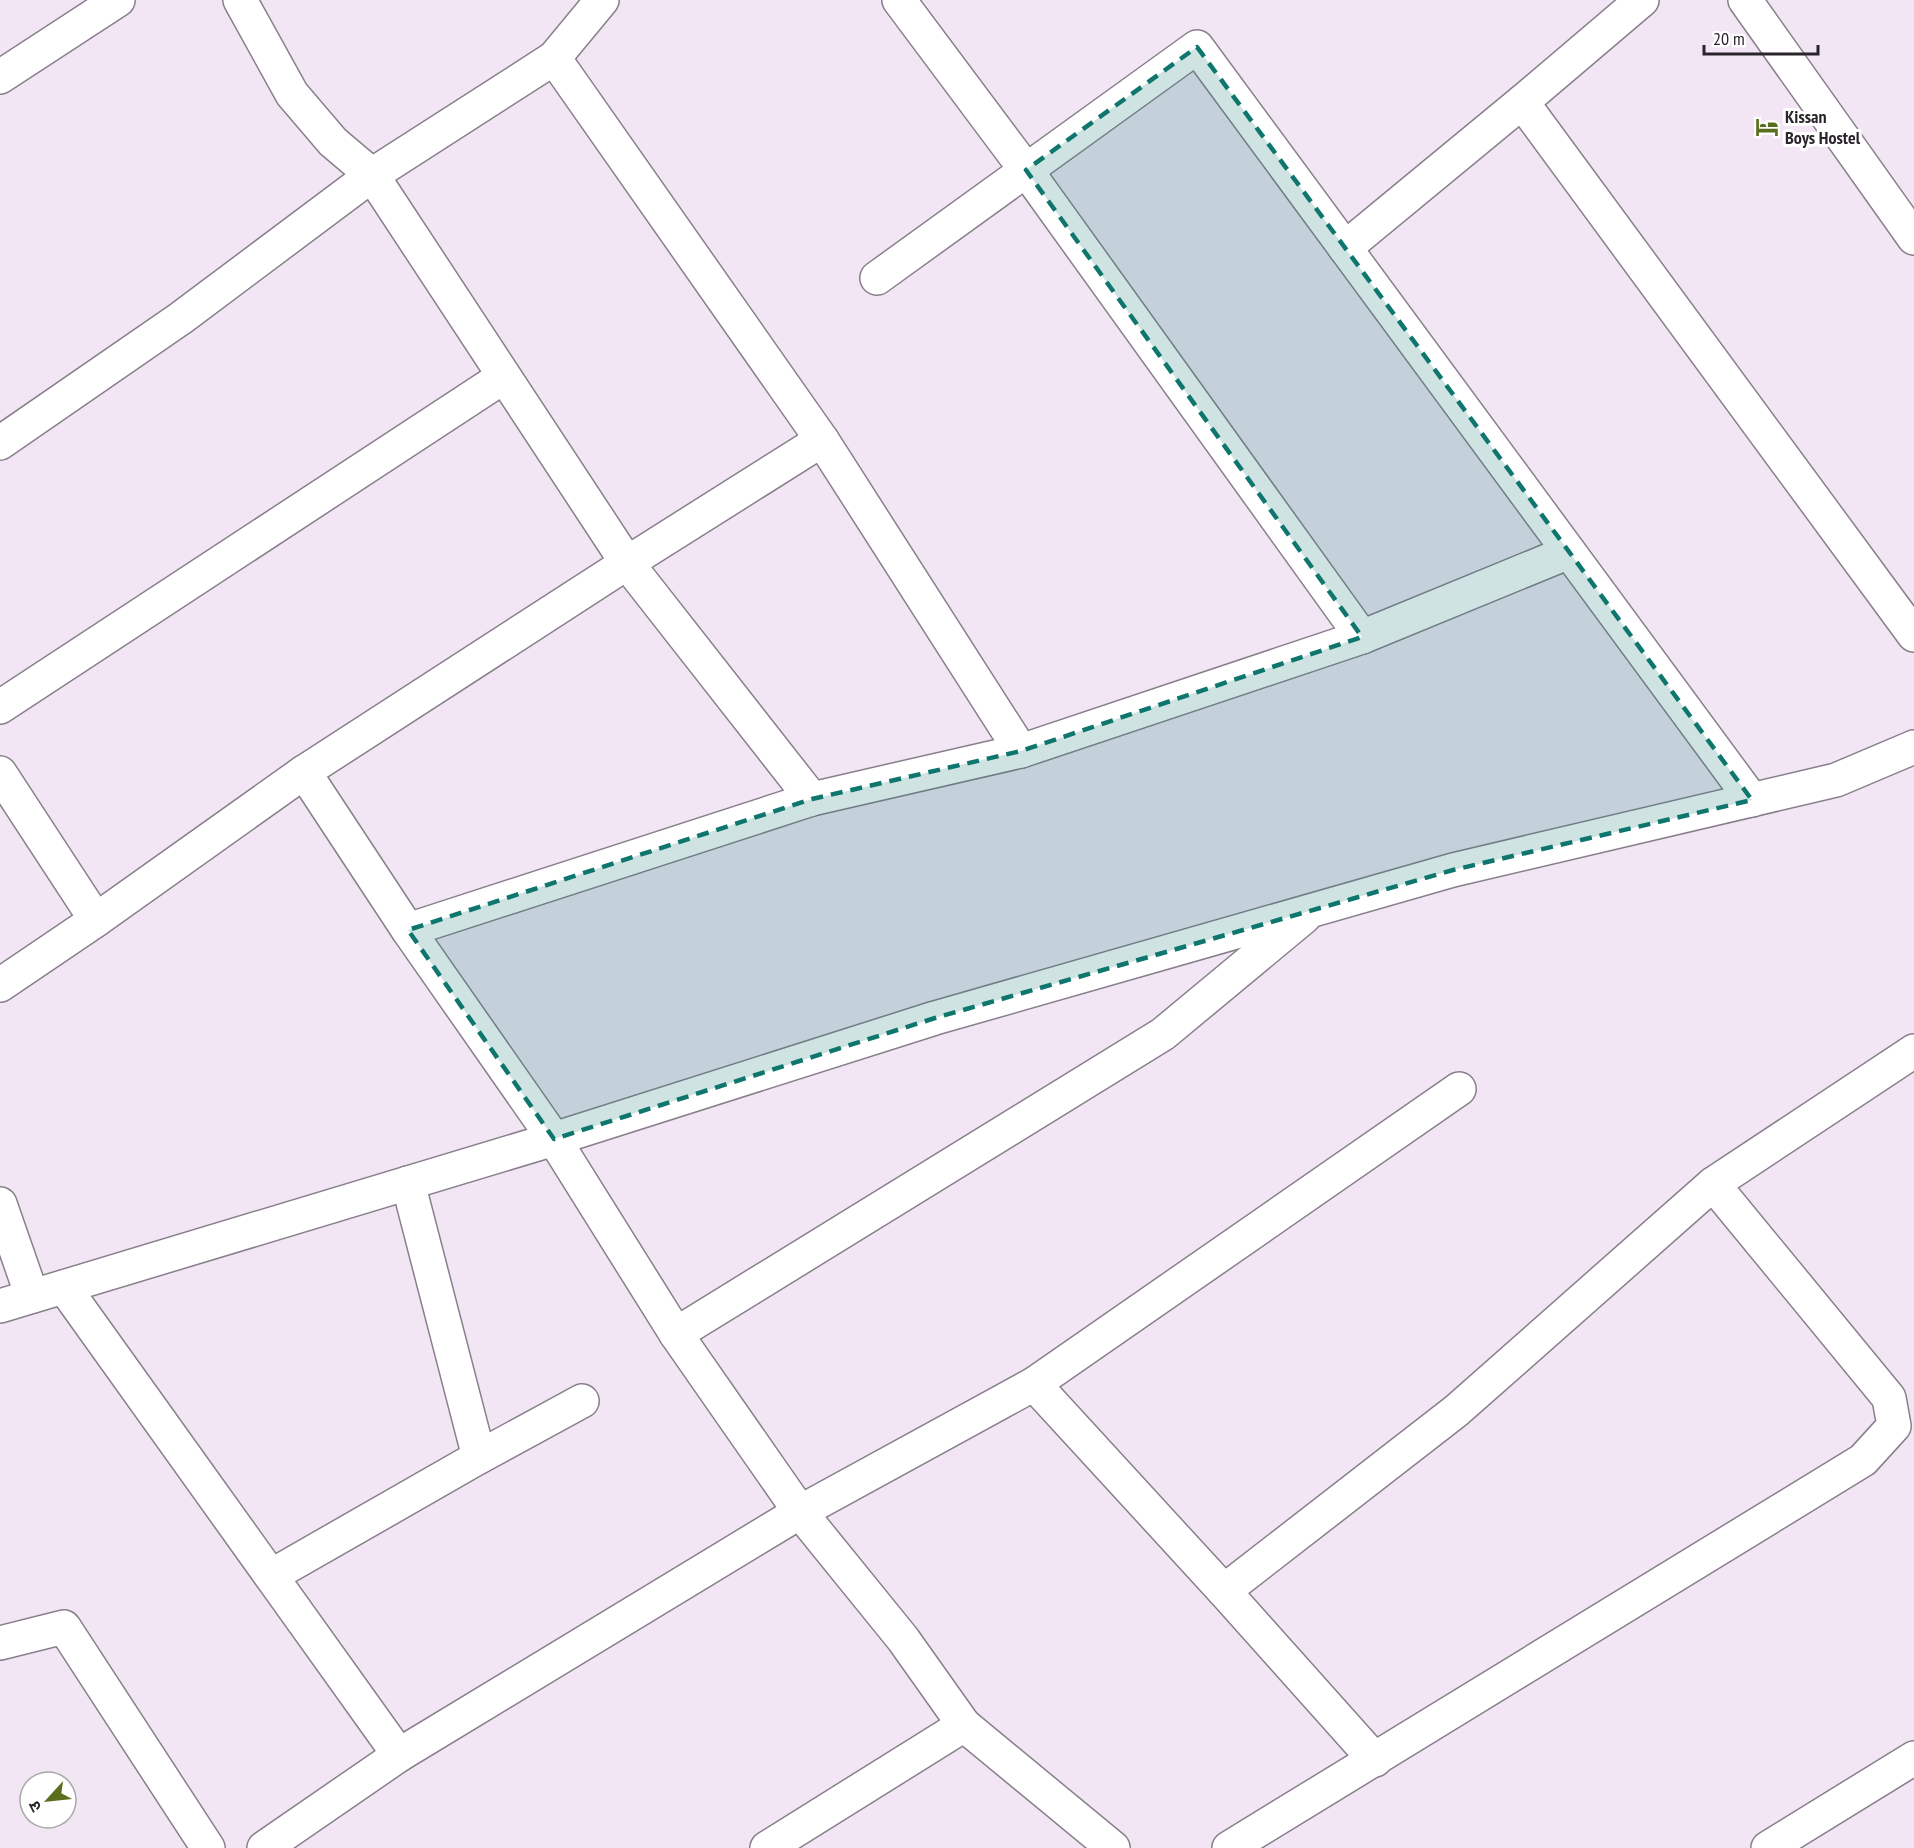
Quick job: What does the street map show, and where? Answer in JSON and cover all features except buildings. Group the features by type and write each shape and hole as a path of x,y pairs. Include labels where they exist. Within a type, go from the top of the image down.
{"street":[{"path":"0,77 118,0"},
{"path":"240,0 292,94 333,142 372,175 627,563 812,799"},
{"path":"0,443 181,318 372,175 554,58 602,0"},
{"path":"899,0 1026,170 1362,638"},
{"path":"1345,248 1642,0"},
{"path":"1746,0 1914,238"},
{"path":"877,278 1197,47 1752,800"},
{"path":"554,58 822,440 1021,751"},
{"path":"1522,102 1914,635"},
{"path":"0,707 503,377"},
{"path":"0,985 96,920 304,772 822,440"},
{"path":"408,930 812,799 1021,751 1362,638 1569,552"},
{"path":"0,1306 554,1139 935,1018 1453,870 1836,780 1914,747"},
{"path":"304,772 408,930 554,1139 676,1334 800,1512 903,1639 964,1725 1113,1848"},
{"path":"0,773 96,920"},
{"path":"676,1334 1163,1034 1312,910"},
{"path":"1224,1591 1455,1411 1713,1184 1912,1055"},
{"path":"264,1848 399,1755 800,1512 1034,1384 1459,1089"},
{"path":"408,1183 478,1456"},
{"path":"1229,1848 1863,1460 1894,1426 1888,1398 1713,1184"},
{"path":"0,1204 32,1296"},
{"path":"64,1287 399,1755"},
{"path":"1034,1384 1375,1760"},
{"path":"271,1576 478,1456 582,1401"},
{"path":"0,1643 64,1627 208,1848"},
{"path":"767,1848 964,1725"},
{"path":"1768,1848 1914,1758"}],"highlighted area":[{"path":"1197,47 1752,800 1453,870 935,1018 554,1139 408,930 812,799 1021,751 1362,637 1026,170"}],"place":[{"name":"Kissan Boys Hostel","path":"1767,127"}]}
